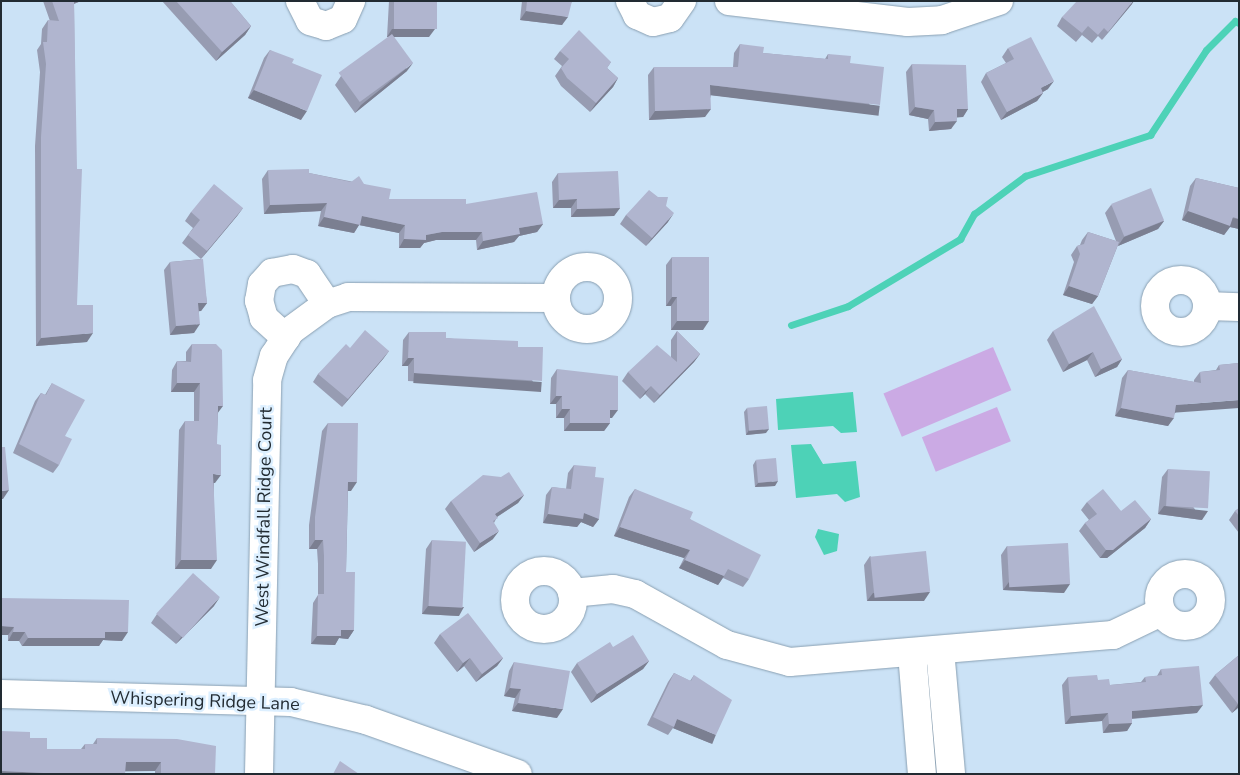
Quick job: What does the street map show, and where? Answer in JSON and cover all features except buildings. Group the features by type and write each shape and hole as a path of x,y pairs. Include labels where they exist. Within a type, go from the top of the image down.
{"street":[{"path":"300,1 310,21 326,26 343,19 351,1"},
{"path":"630,1 637,15 653,22 670,18 682,1"},
{"path":"729,1 908,22 942,20 999,1"},
{"path":"286,338 264,318 259,301 262,284 272,273 293,269 307,274 327,304"},
{"name":"West Windfall Ridge Court","path":"259,774 267,380 286,338 327,304 370,296 556,298"},
{"path":"1207,306 1239,307"},
{"path":"572,594 612,589 636,594 727,646 790,662 1113,635 1161,612"},
{"path":"940,650 952,774"},
{"path":"912,653 922,774"},
{"name":"Whispering Ridge Lane","path":"1,694 261,700 321,707 518,774"}],"shaded area":[{"path":"993,347 1011,390 902,437 883,393"},
{"path":"853,392 857,432 841,433 833,426 778,430 776,399"},
{"path":"997,407 1011,441 936,472 922,437"},
{"path":"811,444 823,464 856,461 860,497 845,502 837,494 796,498 791,445"},
{"path":"818,529 839,534 837,551 824,555 815,537"}],"waterway":[{"path":"791,325 848,306 960,239 974,214 1025,176 1150,135 1206,50 1235,21 1239,23"}]}
